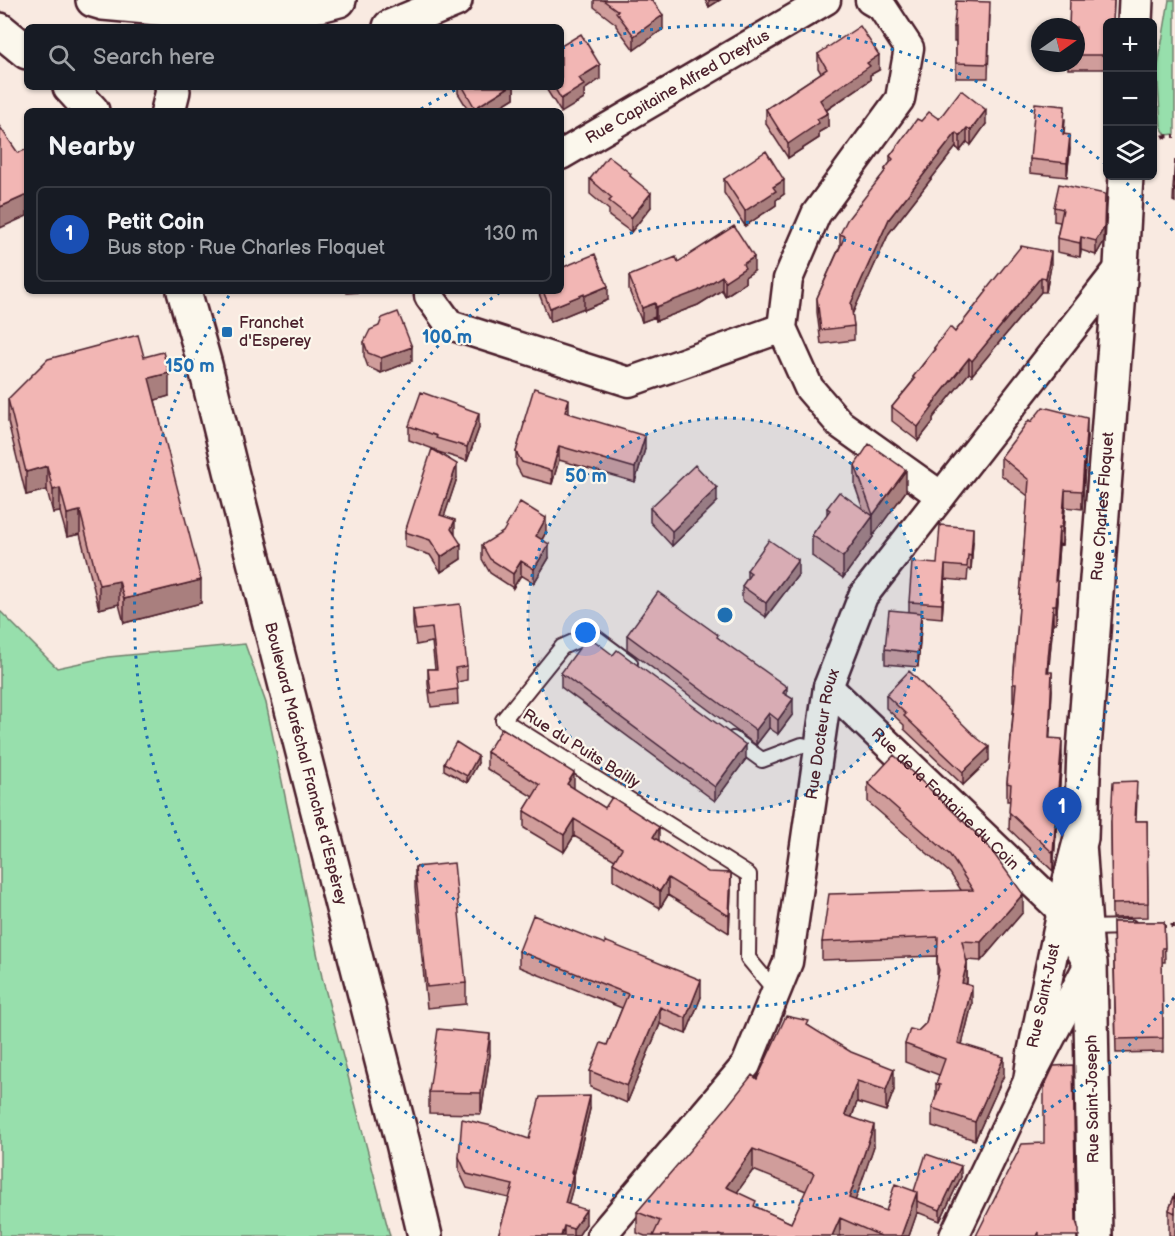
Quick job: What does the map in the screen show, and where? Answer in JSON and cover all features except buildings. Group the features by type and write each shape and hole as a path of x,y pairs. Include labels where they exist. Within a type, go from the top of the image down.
{"main road":[{"path":"98,2 223,14 273,12 339,0"},
{"path":"397,24 455,0"},
{"path":"98,2 132,24"},
{"path":"0,16 24,26"},
{"path":"0,30 24,50"},
{"path":"73,90 89,108"},
{"name":"Rue Charles Floquet","path":"1075,919 1084,748 1126,180"},
{"name":"Boulevard Maréchal Franchet d'Espèrey","path":"185,294 205,365 425,1236"},
{"path":"1075,919 1090,962"},
{"name":"Rue Saint-Joseph","path":"1090,962 1095,1236"}],"street":[{"name":"Rue Capitaine Alfred Dreyfus","path":"564,153 826,0"},
{"path":"870,0 882,7 909,48 900,99 816,214 788,279 782,328 809,388 840,424 941,496"},
{"name":"Rue Docteur Roux","path":"601,1236 746,1065 776,992 788,962 828,687 863,596 1121,266"},
{"path":"429,294 450,325 629,382 782,328"},
{"name":"Rue de la Fontaine du Coin","path":"828,687 1075,919"},
{"name":"Rue Saint-Just","path":"1028,1081 1032,1053 1075,919"},
{"name":"Rue Saint-Just","path":"954,1236 1028,1081 1090,962"}],"lane":[{"name":"Rue du Puits Bailly","path":"639,669 591,634 562,647 503,720 749,875 748,958 776,992"},
{"path":"724,732 762,760 802,745 819,750"},
{"path":"1075,919 1160,926"}],"path":[{"path":"1157,137 1175,136"},
{"path":"1160,926 1175,926"}],"green space":[{"path":"1169,0 1175,0 1175,134 1166,135 1161,127 1157,72"},
{"path":"0,611 57,668 108,657 245,644 266,703 322,977 390,1236 0,1236"}],"place":[{"name":"Franchet d'Esperey","path":"227,332"},
{"name":"Petit Coin","path":"1062,837"}]}
